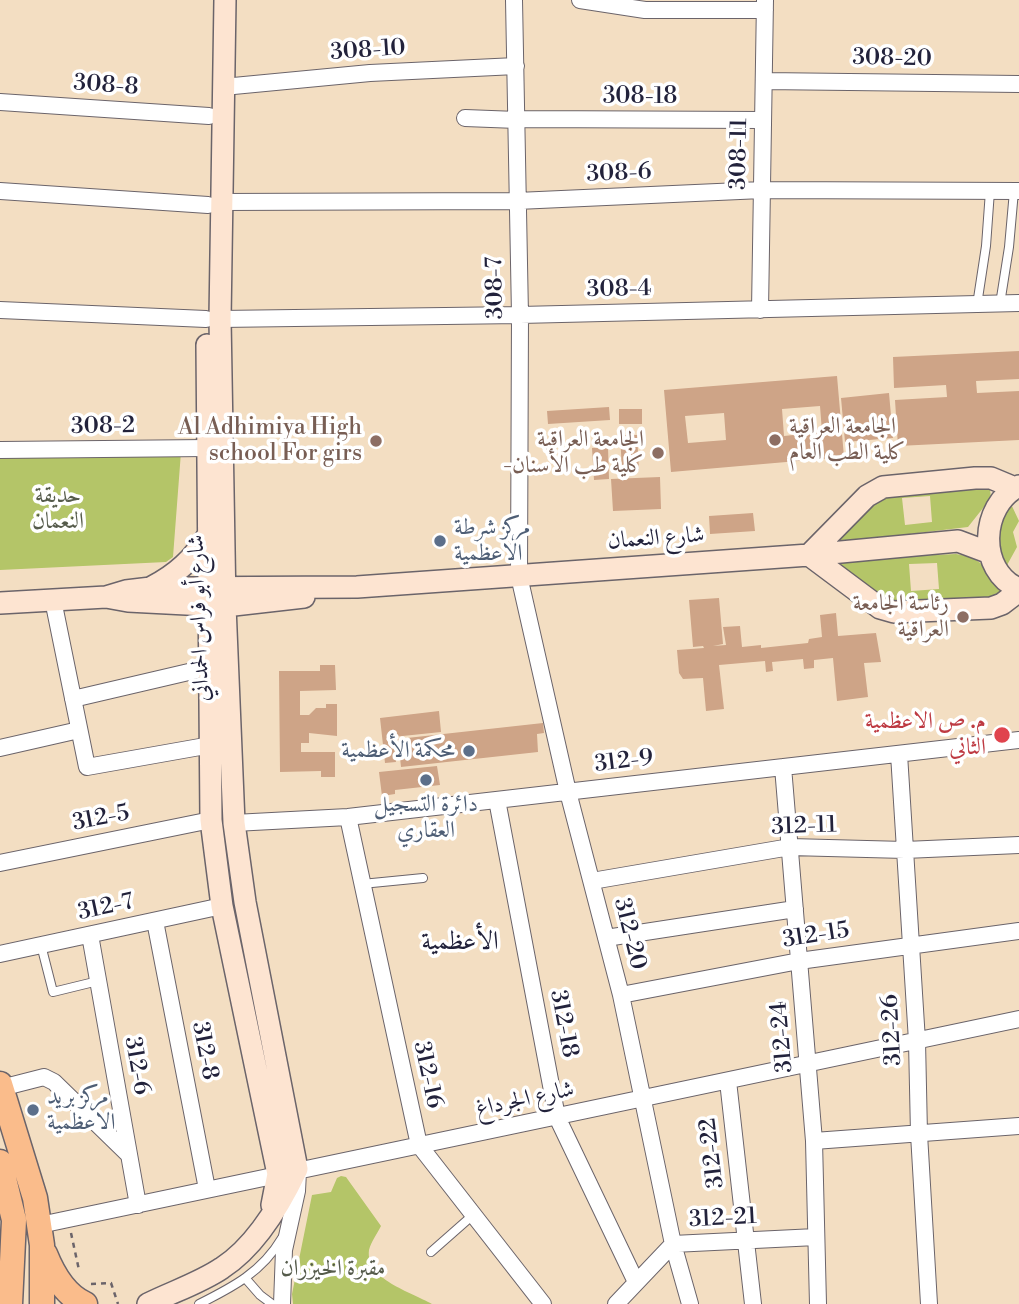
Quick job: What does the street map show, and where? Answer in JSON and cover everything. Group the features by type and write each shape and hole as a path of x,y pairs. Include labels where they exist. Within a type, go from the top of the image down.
{"main road":[{"path":"1,1086 35,1198 49,1265 61,1284 78,1301 88,1294"},
{"path":"0,1162 14,1220 6,1267 9,1304"},
{"path":"41,1235 42,1304"}],"street":[{"name":"شارع أبو فراس الحمداني","path":"211,0 209,116 214,203 217,597 234,823 288,1172"},
{"name":"شارع أبو فراس الحمداني","path":"214,203 223,87 225,0"},
{"name":"308-7","path":"514,0 520,315 519,576"},
{"path":"580,0 645,5 765,5"},
{"name":"308-11","path":"760,310 765,5"},
{"name":"308-10","path":"223,87 370,73 516,66"},
{"name":"308-20","path":"764,81 1019,83"},
{"name":"308-8","path":"0,102 209,116"},
{"name":"308-18","path":"466,118 764,120"},
{"name":"308-6","path":"0,191 214,203 517,201 762,190 1016,191"},
{"name":"308-4","path":"0,310 214,319 1019,303"},
{"name":"شارع أبو فراس الحمداني","path":"214,319 207,448 208,534 217,597 210,667 211,820 222,906 288,1172"},
{"name":"308-2","path":"0,450 207,448"},
{"path":"975,478 991,478 1017,487 1002,498 991,521 989,534 990,553 1001,576 1019,590 1002,604 991,608 894,612 880,608 809,555 867,496 883,487 975,478"},
{"name":"شارع النعمان","path":"106,597 128,601 217,597 809,555 958,541 991,521"},
{"path":"151,588 184,567 208,534"},
{"name":"شارع النعمان","path":"958,541 990,553"},
{"name":"312-20","path":"519,576 568,792 621,996 673,1244 690,1304"},
{"name":"شارع النعمان","path":"0,603 106,597 151,588 217,597"},
{"path":"54,600 87,767 211,745"},
{"path":"73,699 210,667"},
{"path":"0,748 79,730"},
{"name":"312-9","path":"234,823 348,817 1019,740"},
{"name":"312-26","path":"899,754 917,1041 919,1134 929,1304"},
{"name":"312-24","path":"783,767 814,1141 818,1304"},
{"name":"312-18","path":"497,800 557,1117 636,1282"},
{"name":"312-16","path":"348,817 419,1145 544,1304"},
{"name":"312-5","path":"0,863 211,820"},
{"name":"312-11","path":"592,881 790,847 905,850 1019,845"},
{"path":"222,906 245,902"},
{"name":"312-7","path":"0,954 222,906"},
{"path":"606,938 795,909"},
{"name":"312-8","path":"155,921 207,1189"},
{"name":"312-15","path":"621,996 799,961 1019,931"},
{"name":"312-6","path":"90,935 138,1205"},
{"name":"شارع الجرداغ","path":"41,1235 68,1219 1019,1019"},
{"path":"1,1086 44,1077 54,1082 128,1154"},
{"name":"312-22","path":"728,1081 753,1304"},
{"path":"814,1141 1019,1126"},
{"path":"282,1304 277,1224 288,1172"},
{"path":"148,1304 222,1268 277,1224"},
{"name":"312-21","path":"616,1304 673,1244 816,1237"}],"lane":[{"path":"977,304 986,246 990,191"},
{"path":"1000,304 1016,191"},
{"path":"362,884 423,878"},
{"path":"41,945 53,992 98,981"},
{"path":"431,1252 474,1215"},
{"path":"199,1304 246,1279 273,1252 277,1224"},
{"path":"246,1279 272,1304"}],"path":[{"path":"68,1219 79,1270"},
{"path":"88,1294 111,1283 118,1304"}],"green space":[{"name":"حديقة النعمان","path":"0,451 181,452 173,557 166,562 0,570"},
{"path":"985,485 990,489 991,498 968,527 834,543 880,494","holes":["930,496 932,522 905,525 902,498"]},
{"path":"1011,504 1019,521 1013,532 1017,547 1006,567 1000,550 999,534 1002,520"},
{"path":"956,554 966,556 987,568 1006,596 887,607 832,560","holes":["937,563 939,589 911,591 909,564"]},
{"name":"مقبرة الخيزران","path":"346,1177 381,1226 369,1250 374,1269 391,1283 432,1304 293,1304 292,1294 312,1195 331,1192 337,1178"}],"building":[{"path":"1019,351 1019,379 976,381 977,393 1019,391 1019,440 898,446 895,400 947,397 946,385 894,388 893,357"},
{"path":"837,376 844,457 671,472 664,390","holes":["820,406 822,432 784,436 782,409","724,413 726,440 688,443 685,416"]},
{"path":"889,393 893,438 845,442 841,398"},
{"path":"609,407 610,420 548,424 547,411"},
{"path":"619,409 642,409 642,424 619,424"},
{"path":"620,435 637,435 639,470 622,470"},
{"path":"608,447 609,479 594,480 592,448"},
{"path":"660,477 661,509 613,511 611,479"},
{"path":"753,513 755,531 710,534 709,516"},
{"path":"719,598 723,644 713,646 726,645 723,627 740,626 742,647 761,645 761,648 808,643 809,639 822,637 820,615 836,613 838,636 876,633 881,662 864,663 868,697 837,701 833,658 814,660 814,668 804,669 803,659 772,662 773,671 766,672 765,661 719,665 724,709 706,711 703,678 683,679 679,673 677,650 704,648 693,647 689,600"},
{"path":"320,665 335,665 336,690 300,691 300,715 309,715 316,708 326,708 326,704 337,704 337,736 309,733 309,743 301,743 301,752 335,752 335,777 321,777 321,771 280,772 279,671 320,671"},
{"path":"439,711 441,732 393,737 396,762 385,763 380,718"},
{"path":"543,723 544,733 537,734 538,752 401,767 398,739"},
{"path":"437,766 440,785 395,790 395,794 382,796 379,772"}],"place":[{"name":"الجامعة العراقية كلية الطب العام","path":"775,440"},
{"name":"Al Adhimiya High school For girs","path":"376,441"},
{"name":"الجامعة العراقية -كلية طب الأسنان","path":"658,453"},
{"name":"مركز شرطة الاعظمية","path":"440,541"},
{"name":"رئاسة الجامعة العراقية","path":"963,617"},
{"name":"م. ص الاعظمية الثاني","path":"1002,735"},
{"name":"محكمة الأعظمية","path":"469,751"},
{"name":"دائرة التسجيل العقاري","path":"426,780"},
{"name":"مركز بريد الاعظمية","path":"33,1110"}],"district":[{"name":"الأعظمية","path":"460,943"}]}
